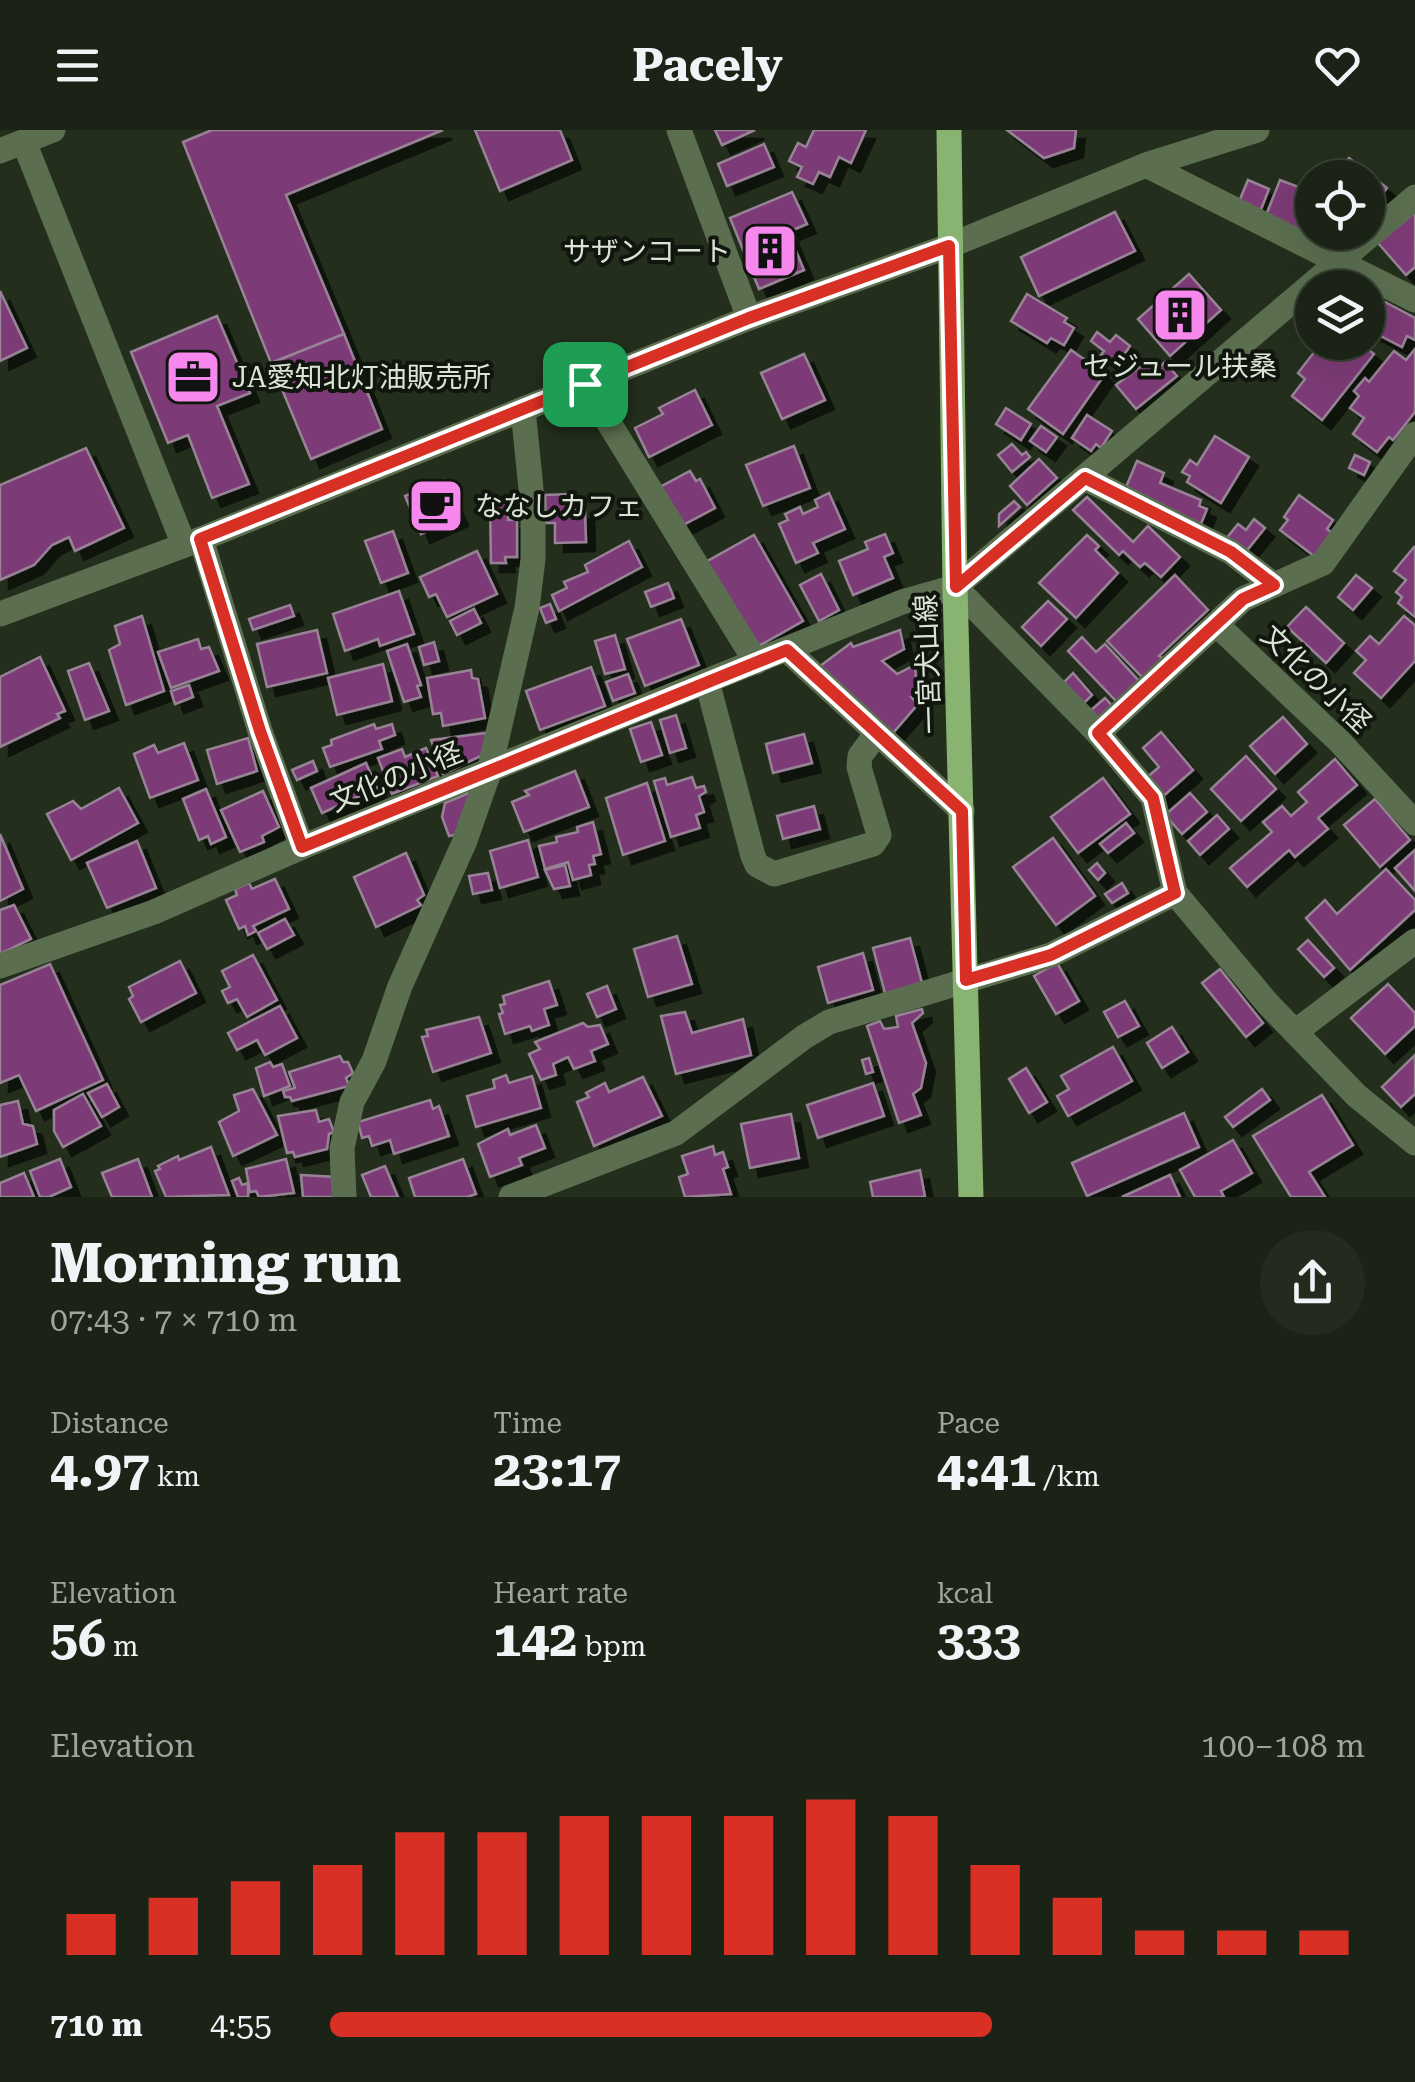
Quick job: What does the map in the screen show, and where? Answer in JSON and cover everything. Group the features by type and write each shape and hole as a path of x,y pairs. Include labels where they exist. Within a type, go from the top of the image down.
{"main road":[{"name":"一宮犬山線","path":"949,130 971,1197"}],"street":[{"path":"52,130 12,146 192,542 302,847"},
{"path":"680,130 749,318"},
{"path":"0,614 192,542 749,318 949,246 1146,164 1246,132"},
{"path":"1146,164 1415,300"},
{"path":"1085,478 1415,197"},
{"path":"585,384 756,662"},
{"path":"344,1197 342,1148 352,1102 374,1061 400,986 464,842 489,772 527,608 533,559 531,474 522,409"},
{"path":"1098,733 1243,599 1323,563 1415,434"},
{"name":"文化の小径","path":"0,966 154,912 302,847 902,602 956,587 1085,478 1231,552 1274,585"},
{"path":"956,587 1098,733 1153,798 1175,893 1268,1004 1357,1096 1415,1143"},
{"name":"文化の小径","path":"1216,624 1411,810"},
{"path":"787,650 962,811"},
{"path":"707,682 753,856 766,872 774,874 873,844 879,836 859,767 860,756 877,733"},
{"path":"511,1197 676,1133 829,1022 1051,955 1175,893"},
{"path":"1295,1032 1415,941"}],"building":[{"path":"212,130 443,130 286,195 344,334 271,363 183,142"},
{"path":"475,130 560,130 572,160 500,191"},
{"path":"715,130 755,130 722,145"},
{"path":"814,130 866,130 851,163 839,157 830,177 819,172 813,184 797,177 802,167 789,161 798,143 806,147"},
{"path":"1007,130 1076,130 1074,148 1044,158"},
{"path":"764,144 774,167 727,186 718,164"},
{"path":"1248,180 1269,189 1260,212 1238,204"},
{"path":"1280,180 1295,186 1295,230 1265,218"},
{"name":"サザンコート","path":"792,192 807,224 788,232 804,270 759,289 730,218"},
{"path":"1115,212 1135,251 1039,296 1021,257"},
{"path":"1415,212 1415,267 1406,275 1384,250 1385,237"},
{"name":"セジュール扶桑","path":"1189,274 1221,310 1170,356 1138,319"},
{"path":"0,291 27,348 0,361"},
{"path":"1027,294 1067,318 1064,322 1074,328 1064,345 1051,338 1047,343 1011,321"},
{"path":"1385,302 1415,318 1415,340 1407,336 1402,347 1385,338"},
{"path":"217,316 250,393 217,406 249,484 212,498 188,435 168,443 131,352"},
{"path":"1097,332 1110,342 1116,335 1130,346 1116,366 1091,341"},
{"path":"344,334 382,429 311,459 271,363"},
{"path":"1415,349 1415,412 1393,440 1389,437 1377,452 1353,434 1364,418 1350,408 1359,396 1354,391 1365,378 1369,382 1394,351 1406,360"},
{"path":"1071,350 1105,374 1063,434 1028,409"},
{"path":"804,354 825,400 782,419 761,373"},
{"path":"1308,360 1369,360 1322,420 1292,396 1305,379 1298,373"},
{"path":"1146,362 1157,369 1165,362 1177,376 1136,409 1116,385"},
{"path":"695,390 712,425 649,457 635,428 663,414 659,408"},
{"path":"1006,408 1031,424 1021,440 996,424"},
{"path":"1087,415 1112,431 1101,448 1096,444 1091,451 1072,438"},
{"path":"1041,426 1057,437 1046,452 1030,441"},
{"path":"1215,436 1249,457 1221,503 1187,482 1190,476 1182,472 1190,460 1197,465"},
{"path":"1012,444 1022,455 1026,452 1030,457 1012,472 998,455"},
{"path":"794,446 810,488 763,506 746,465"},
{"path":"86,448 124,528 75,551 69,537 52,545 34,565 0,580 0,485"},
{"path":"1355,455 1370,462 1364,475 1349,468"},
{"path":"1039,459 1057,478 1027,505 1010,486"},
{"path":"1137,461 1164,473 1160,483 1201,500 1199,506 1207,509 1200,526 1123,494"},
{"path":"690,471 696,481 700,479 715,508 666,534 645,495"},
{"path":"443,480 459,517 421,534 405,496"},
{"path":"829,493 845,529 813,543 818,553 796,563 779,524 788,520 785,514 800,507 803,514 818,507 815,500"},
{"path":"570,494 570,510 585,510 586,542 555,543 555,523 546,523 545,495"},
{"path":"1299,495 1333,520 1327,529 1336,536 1318,559 1280,530"},
{"path":"1087,497 1133,542 1148,526 1180,557 1161,577 1145,563 1140,567 1123,551 1119,555 1073,510"},
{"path":"1014,501 1020,507 999,526 999,514"},
{"path":"490,503 508,503 508,520 517,520 517,557 505,557 506,563 491,563"},
{"path":"1254,519 1265,528 1244,554 1225,540 1238,524 1246,530"},
{"path":"393,531 408,573 381,583 365,541"},
{"path":"885,534 893,553 884,557 893,578 853,595 839,561 868,549 865,542"},
{"path":"754,535 803,621 755,648 695,568"},
{"path":"1087,535 1099,546 1095,550 1118,573 1076,618 1039,583"},
{"path":"629,541 642,567 559,611 552,595 567,588 564,582 588,572 585,565"},
{"path":"1414,547 1415,617 1398,603 1402,597 1396,592 1406,580 1394,571"},
{"path":"477,551 497,594 447,617 436,594 429,597 420,577"},
{"path":"821,574 839,610 819,621 800,585"},
{"path":"1175,575 1208,610 1159,656 1163,659 1143,678 1107,641"},
{"path":"1356,575 1372,588 1353,610 1338,597"},
{"path":"668,583 674,598 651,607 645,592"},
{"path":"399,591 414,634 380,646 378,639 345,651 333,614"},
{"path":"1048,601 1067,619 1041,646 1022,627"},
{"path":"550,604 556,619 546,623 540,608"},
{"path":"290,605 294,616 253,630 249,619"},
{"path":"1306,607 1344,643 1326,663 1287,627"},
{"path":"474,609 481,623 457,635 450,621"},
{"path":"142,616 164,691 126,705 109,650 120,644 115,626"},
{"path":"1404,616 1415,625 1415,661 1381,698 1354,673 1366,660 1356,651 1370,636 1379,644"},
{"path":"681,619 699,665 645,686 627,639"},
{"path":"317,630 327,673 267,687 257,644"},
{"path":"900,630 904,649 882,661 897,674 915,665 917,693 911,697 918,704 893,733 820,666 851,643 853,647"},
{"path":"615,635 625,669 605,674 595,641"},
{"path":"1082,637 1096,652 1105,644 1139,681 1117,702 1068,651"},
{"path":"198,639 201,649 209,647 219,671 171,688 158,652"},
{"path":"434,642 439,661 424,665 419,647"},
{"path":"407,644 421,685 417,686 421,697 404,702 387,651"},
{"path":"40,657 65,711 57,714 60,718 0,747 0,677"},
{"path":"89,663 109,711 85,720 68,671"},
{"path":"383,664 392,701 337,715 328,678"},
{"path":"591,667 605,706 540,730 526,691"},
{"path":"471,670 472,678 478,679 485,718 443,726 441,713 433,714 427,678"},
{"path":"1073,673 1092,695 1083,704 1064,682"},
{"path":"628,674 635,693 613,701 606,682"},
{"path":"189,685 193,697 175,704 171,691"},
{"path":"1105,698 1116,710 1102,724 1090,711"},
{"path":"676,715 686,748 670,753 660,720"},
{"path":"1283,717 1307,744 1275,774 1250,746"},
{"path":"651,722 662,755 641,762 630,729"},
{"path":"374,724 376,729 392,724 395,735 379,741 382,749 330,767 323,748 332,745 331,740"},
{"path":"1161,732 1193,770 1160,799 1144,780 1159,767 1143,748"},
{"path":"486,733 485,754 443,774 431,740"},
{"path":"804,734 812,763 773,773 766,744"},
{"path":"248,738 257,771 217,784 207,750"},
{"path":"184,743 198,780 150,798 134,754 154,745 158,753"},
{"path":"426,748 438,776 392,794 378,758 402,749 405,757"},
{"path":"1246,756 1276,789 1241,821 1211,789"},
{"path":"1335,759 1357,785 1318,818 1328,829 1295,857 1289,850 1247,887 1230,868 1272,832 1263,822 1282,806 1291,816 1307,802 1298,792"},
{"path":"313,761 317,771 297,780 292,770"},
{"path":"366,763 377,788 322,813 311,788"},
{"path":"575,771 589,807 524,832 512,802 529,795 525,791"},
{"path":"692,777 696,788 704,786 706,792 699,796 704,812 696,815 700,828 671,837 654,781 665,778 667,785"},
{"path":"1103,778 1130,814 1078,853 1051,817"},
{"path":"647,783 665,841 623,855 606,798"},
{"path":"119,788 138,823 71,860 47,814 73,801 81,809"},
{"path":"206,789 226,837 211,844 208,836 199,840 183,799"},
{"path":"263,791 279,827 262,836 264,842 240,852 221,810"},
{"path":"471,792 459,834 449,836 442,817 445,803"},
{"path":"1190,793 1207,812 1182,834 1165,815"},
{"path":"1375,799 1410,840 1380,867 1344,825"},
{"path":"814,806 820,829 783,839 777,816"},
{"path":"1217,815 1229,829 1200,855 1188,841"},
{"path":"593,822 601,854 593,856 595,864 589,865 591,875 573,880 568,862 545,869 539,846 557,842 556,837 578,832 577,827"},
{"path":"1126,823 1134,833 1108,853 1100,844"},
{"path":"0,834 23,889 0,901"},
{"path":"1053,838 1095,896 1056,925 1013,867"},
{"path":"528,840 538,877 500,888 490,851"},
{"path":"137,841 156,888 107,908 87,863"},
{"path":"1415,850 1415,891 1395,868"},
{"path":"406,853 424,895 417,900 421,905 376,927 354,877"},
{"path":"1097,863 1105,873 1098,880 1089,870"},
{"path":"565,865 570,886 554,889 545,870"},
{"path":"1386,869 1415,900 1415,910 1350,970 1306,918 1325,900 1337,914"},
{"path":"488,873 492,890 473,894 469,876"},
{"path":"275,879 289,909 253,926 256,931 248,935 245,926 239,929 226,900 237,895 235,889 249,883 252,889"},
{"path":"1122,883 1128,893 1112,903 1105,894"},
{"path":"14,905 31,939 0,954 0,910"},
{"path":"285,919 294,935 267,949 258,933"},
{"path":"677,936 692,984 648,997 634,949"},
{"path":"910,938 923,987 886,997 873,948"},
{"path":"1308,940 1334,968 1324,977 1298,949"},
{"path":"863,953 873,990 828,1003 818,967"},
{"path":"253,955 277,1000 247,1017 237,999 228,1003 222,991 230,987 222,971"},
{"path":"180,961 196,993 141,1022 129,999 133,996 129,987"},
{"path":"1057,963 1079,1001 1056,1014 1034,976"},
{"path":"50,964 103,1080 36,1111 19,1075 0,1083 0,985"},
{"path":"1220,969 1263,1023 1246,1037 1202,983"},
{"path":"549,981 557,1005 544,1009 549,1025 505,1034 499,1014 503,1013 500,1005 505,1004 503,996"},
{"path":"1388,984 1415,1013 1415,1026 1385,1054 1351,1018"},
{"path":"607,986 616,1009 597,1017 587,994"},
{"path":"1125,1001 1139,1026 1118,1037 1104,1012"},
{"path":"280,1006 297,1038 265,1055 257,1040 237,1050 228,1033"},
{"path":"922,1009 923,1013 912,1023 926,1063 921,1088 913,1094 921,1115 899,1123 867,1026 880,1021 884,1029 898,1027 896,1016"},
{"path":"685,1012 692,1033 743,1019 751,1055 676,1074 661,1016"},
{"path":"479,1017 491,1053 433,1072 422,1037 428,1036 426,1030"},
{"path":"583,1023 588,1027 600,1025 608,1044 591,1051 595,1061 574,1069 568,1057 553,1064 556,1075 541,1080 529,1054 540,1049 535,1042"},
{"path":"1172,1027 1188,1052 1162,1068 1147,1043"},
{"path":"1113,1047 1132,1081 1068,1116 1057,1096 1069,1089 1061,1076"},
{"path":"1415,1055 1415,1094 1401,1107 1382,1087"},
{"path":"340,1056 353,1073 346,1078 349,1086 292,1101 285,1097 283,1091 295,1088 289,1072"},
{"path":"869,1058 873,1072 866,1074 862,1060"},
{"path":"270,1062 273,1067 282,1064 290,1086 264,1096 256,1068"},
{"path":"1026,1068 1047,1102 1029,1113 1009,1079"},
{"path":"506,1075 509,1083 532,1076 541,1108 476,1127 467,1096 495,1088 493,1080"},
{"path":"643,1077 662,1116 594,1146 577,1102 605,1083 609,1092"},
{"path":"873,1083 884,1116 818,1138 807,1105"},
{"path":"107,1084 119,1107 102,1117 88,1093"},
{"path":"253,1089 277,1135 233,1156 219,1122 239,1111 234,1095"},
{"path":"1262,1089 1270,1100 1233,1127 1225,1117"},
{"path":"83,1094 101,1126 63,1147 54,1131 54,1110"},
{"path":"1322,1095 1353,1145 1309,1172 1325,1197 1291,1197 1253,1136"},
{"path":"430,1100 433,1109 439,1106 449,1136 394,1154 390,1140 372,1146 369,1136 362,1138 358,1122"},
{"path":"18,1101 23,1124 33,1126 37,1144 0,1157 0,1105"},
{"path":"316,1110 319,1122 329,1119 334,1132 329,1134 327,1149 295,1157 293,1152 287,1153 278,1116"},
{"path":"1184,1113 1199,1147 1087,1196 1072,1163"},
{"path":"791,1114 799,1158 750,1168 741,1124"},
{"path":"536,1125 545,1148 519,1158 522,1165 490,1177 478,1144 508,1129 510,1135"},
{"path":"1233,1140 1252,1173 1221,1191 1224,1197 1195,1197 1180,1170"},
{"path":"713,1146 715,1155 723,1152 728,1167 723,1169 731,1194 685,1197 679,1177 688,1174 682,1156"},
{"path":"211,1147 229,1195 166,1197 155,1171 160,1169 158,1166"},
{"path":"60,1159 71,1187 40,1197 30,1171"},
{"path":"138,1159 152,1197 112,1197 102,1173"},
{"path":"286,1159 294,1193 259,1197 256,1191 250,1192 246,1169"},
{"path":"463,1159 476,1194 415,1197 409,1178"},
{"path":"385,1166 398,1197 371,1197 362,1175"},
{"path":"920,1170 925,1197 873,1197 870,1182"},
{"path":"24,1173 34,1197 0,1197 0,1183"},
{"path":"301,1175 337,1177 335,1197 303,1197"},
{"path":"1170,1175 1180,1197 1122,1197"},
{"path":"239,1178 242,1185 248,1183 248,1197 238,1197 232,1181"}],"place":[{"name":"サザンコート","path":"770,251"},
{"name":"セジュール扶桑","path":"1180,315"},
{"name":"JA愛知北灯油販売所","path":"193,377"},
{"name":"ななしカフェ","path":"436,506"}],"route":[{"path":"949,246 956,587 1085,478 1231,552 1274,585 1243,599 1098,733 1153,798 1175,893 1051,955 966,980 962,811 787,650 302,847 260,731 200,539 585,384 749,318 949,246"}]}
